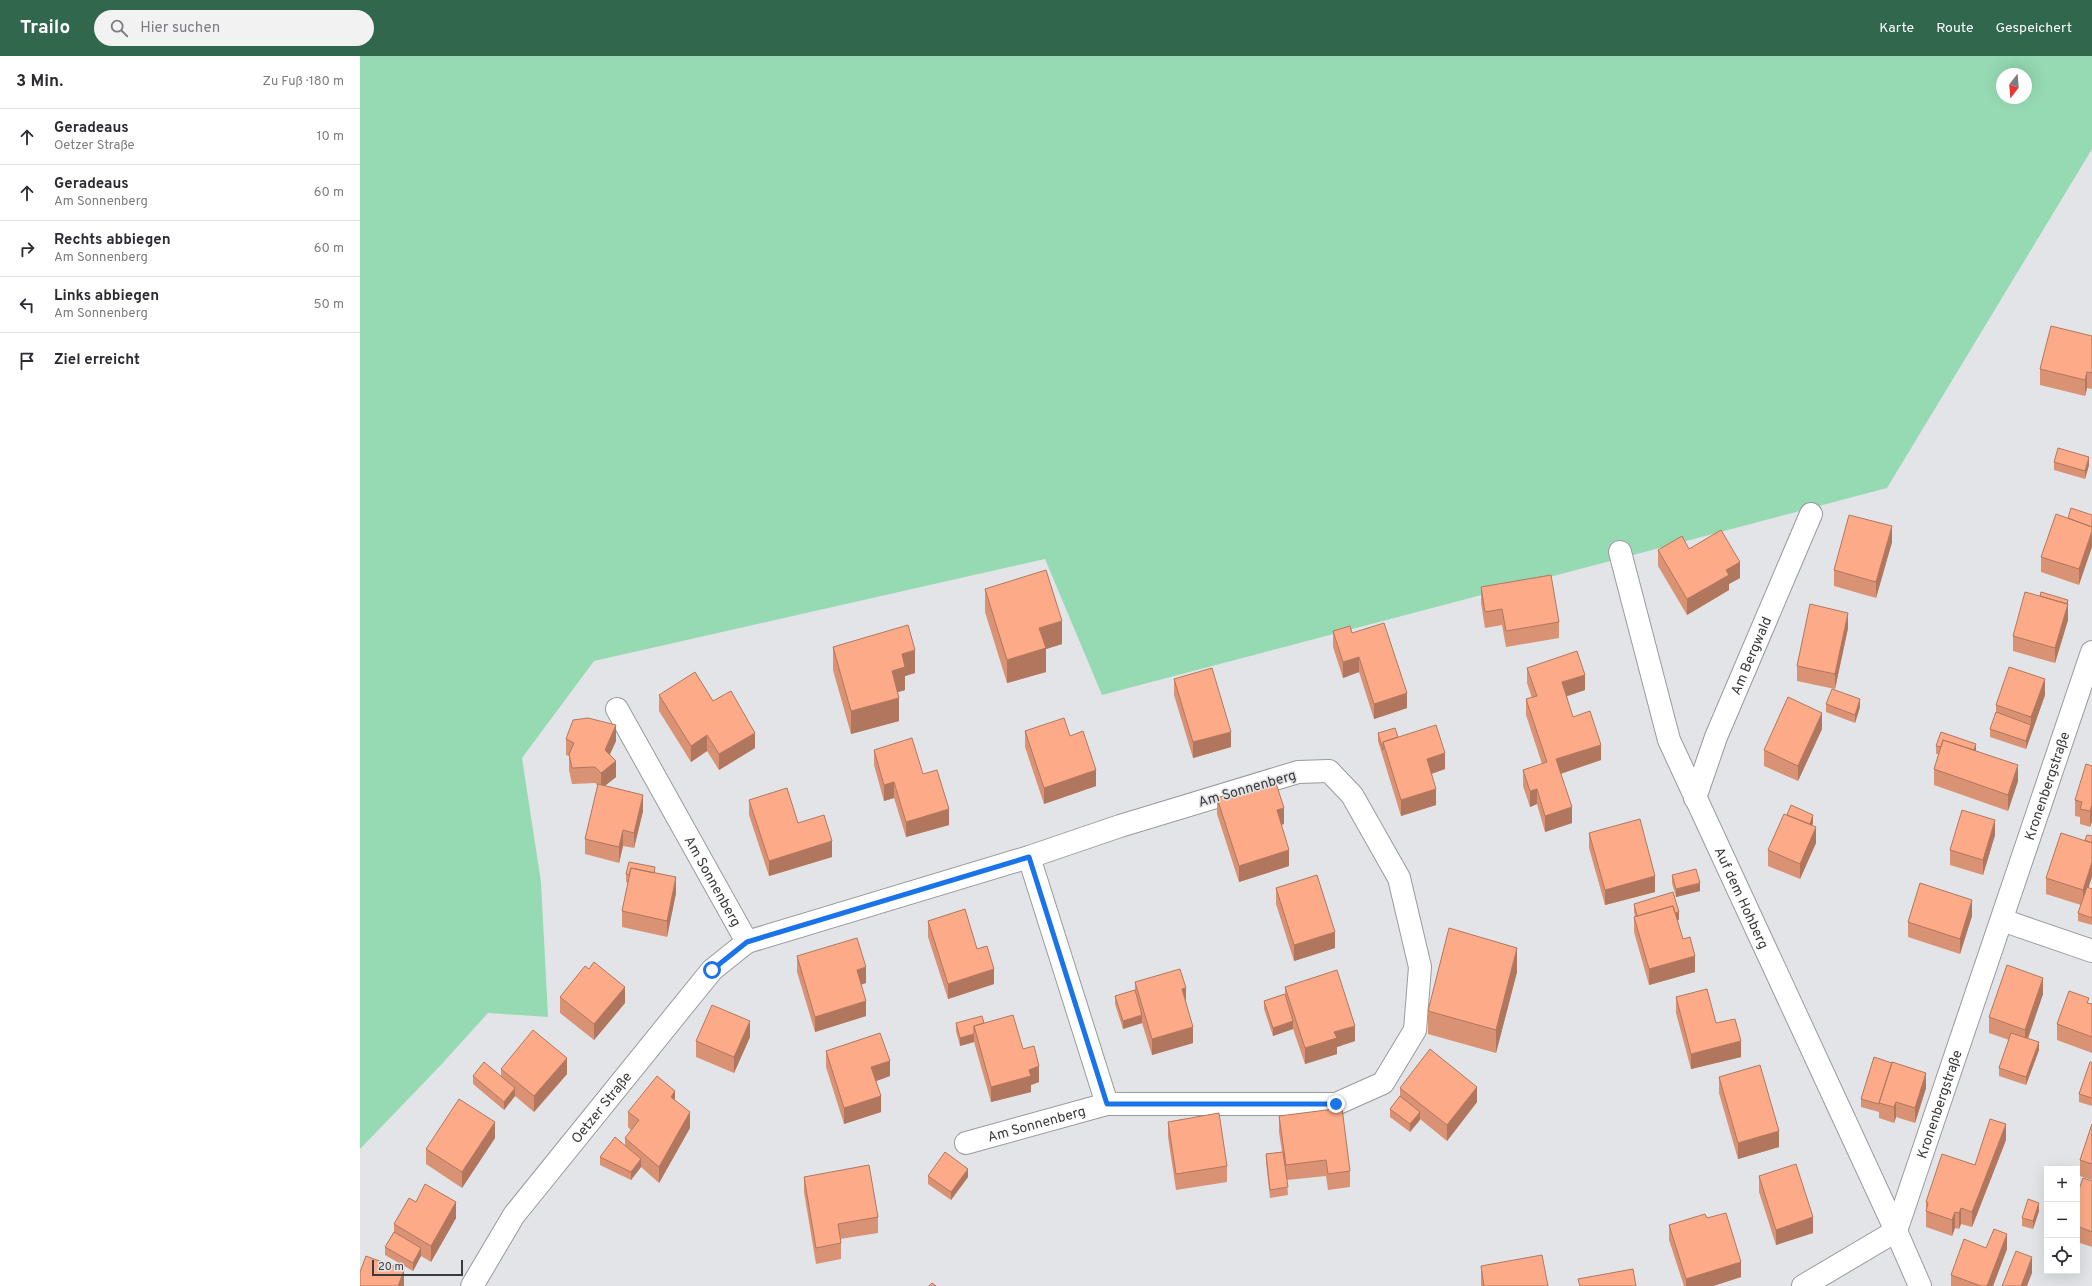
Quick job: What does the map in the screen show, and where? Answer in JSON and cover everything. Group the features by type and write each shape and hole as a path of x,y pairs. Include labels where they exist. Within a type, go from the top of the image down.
{"street":[{"name":"Am Bergwald","path":"1696,798 1716,737 1811,514"},
{"name":"Auf dem Hohberg","path":"1620,552 1669,740 1896,1232"},
{"name":"Kronenbergstraße","path":"1896,1232 2092,652"},
{"name":"Am Sonnenberg","path":"618,709 747,942 1029,857 1120,826 1298,772 1329,771 1352,795 1399,878 1420,967 1415,1030 1383,1083 1336,1104 1107,1104 966,1143"},
{"path":"1029,857 1107,1104"},
{"path":"2002,920 2092,951"},
{"name":"Oetzer Straße","path":"472,1286 514,1215 712,970 747,942"},
{"path":"1803,1286 1896,1232 1920,1286"}],"green space":[{"path":"360,56 2092,56 2092,149 1887,488 1102,695 1045,559 594,661 522,758 541,882 548,1017 488,1013 439,1067 360,1149"}],"building":[{"path":"2051,326 2092,336 2092,373 2087,372 2085,380 2040,369"},
{"path":"2058,448 2089,457 2085,471 2054,462"},
{"path":"2071,508 2092,515 2092,527 2068,518"},
{"path":"2056,514 2092,527 2079,569 2041,557"},
{"path":"1849,515 1892,526 1876,582 1834,570"},
{"path":"1721,530 1740,562 1726,570 1729,575 1687,599 1658,550 1682,536 1689,549"},
{"path":"1046,570 1062,621 1039,628 1046,648 1007,660 985,589"},
{"path":"1551,575 1559,622 1506,631 1502,609 1485,612 1481,587"},
{"path":"2025,592 2068,604 2055,648 2013,636"},
{"path":"2041,592 2068,600 2067,604 2040,596"},
{"path":"1810,604 1848,613 1835,674 1797,666"},
{"path":"1384,623 1407,693 1374,704 1359,657 1343,662 1333,631 1350,626 1352,633"},
{"path":"908,625 915,650 902,654 905,667 892,671 899,698 851,711 833,647"},
{"path":"1577,651 1585,675 1562,682 1573,717 1590,711 1601,745 1556,759 1572,807 1545,816 1537,789 1530,791 1523,770 1547,762 1526,699 1537,696 1527,668"},
{"path":"2009,667 2045,679 2031,717 1996,705"},
{"path":"1212,668 1231,732 1193,742 1174,679"},
{"path":"695,672 713,701 731,691 755,733 719,754 707,735 691,746 659,695"},
{"path":"1832,689 1860,699 1855,715 1826,704"},
{"path":"1788,697 1822,713 1798,766 1764,750"},
{"path":"1996,712 2031,725 2026,741 1990,729"},
{"path":"588,718 616,725 605,750 616,761 601,773 595,767 572,768 569,754 574,743 566,739 573,720"},
{"path":"1064,718 1070,736 1083,731 1096,770 1044,788 1025,731"},
{"path":"1436,725 1445,753 1427,759 1436,789 1401,800 1383,742"},
{"path":"1395,728 1398,737 1383,742 1383,750 1378,733"},
{"path":"1941,732 1976,744 1974,750 1943,740 1941,747 1936,746"},
{"path":"912,738 923,774 937,770 949,809 906,822 894,782 884,785 874,750"},
{"path":"1943,740 2018,765 2008,795 1934,769"},
{"path":"2086,764 2092,766 2092,805 2090,811 2080,809 2082,802 2075,800"},
{"path":"1275,780 1284,808 1277,810 1289,850 1239,866 1217,798"},
{"path":"598,784 643,795 634,833 623,830 619,847 585,839"},
{"path":"787,788 798,823 824,815 832,841 769,861 749,800"},
{"path":"1791,805 1813,815 1810,824 1787,815"},
{"path":"1962,810 1995,820 1983,860 1950,850"},
{"path":"1784,814 1816,827 1800,864 1768,850"},
{"path":"1640,819 1655,876 1605,890 1589,833"},
{"path":"2061,833 2092,843 2092,862 2083,890 2046,878"},
{"path":"2087,835 2092,836 2092,843 2085,840"},
{"path":"629,862 655,867 654,873 631,868 629,875 626,874"},
{"path":"631,868 676,877 667,921 622,911"},
{"path":"1696,869 1700,883 1676,889 1672,875"},
{"path":"1317,875 1335,932 1294,945 1276,888"},
{"path":"1920,883 1972,900 1960,939 1908,922"},
{"path":"2087,887 2092,889 2092,918 2078,913"},
{"path":"1673,892 1679,912 1675,913 1673,906 1637,916 1634,904"},
{"path":"1673,906 1683,939 1690,937 1695,956 1649,969 1634,917"},
{"path":"965,909 977,949 987,946 994,969 948,984 928,921"},
{"path":"1449,928 1517,948 1496,1030 1428,1011"},
{"path":"857,938 866,967 857,970 866,1001 815,1017 797,956"},
{"path":"594,962 625,987 594,1024 560,997 585,966 589,969"},
{"path":"2007,965 2043,978 2025,1030 1989,1017"},
{"path":"1180,969 1186,988 1182,989 1193,1027 1152,1039 1135,982"},
{"path":"1337,970 1355,1026 1334,1032 1337,1038 1305,1048 1285,987"},
{"path":"1707,989 1716,1023 1735,1019 1741,1041 1691,1054 1676,997"},
{"path":"1135,990 1142,1015 1123,1021 1115,996"},
{"path":"2069,991 2089,998 2087,1003 2092,1004 2092,1037 2057,1024"},
{"path":"1285,994 1293,1021 1273,1028 1264,1001"},
{"path":"712,1005 750,1021 734,1057 696,1041"},
{"path":"1013,1015 1023,1049 1034,1046 1039,1066 1029,1070 1031,1076 991,1087 974,1026"},
{"path":"982,1016 984,1023 974,1026 974,1034 960,1038 956,1023"},
{"path":"533,1030 567,1058 534,1096 501,1069"},
{"path":"880,1033 890,1061 871,1067 881,1096 844,1108 826,1051"},
{"path":"2011,1033 2039,1042 2026,1077 1999,1068"},
{"path":"1430,1049 1477,1087 1447,1125 1400,1088"},
{"path":"1874,1057 1892,1063 1879,1104 1861,1099"},
{"path":"484,1062 515,1088 504,1102 473,1076"},
{"path":"1892,1062 1926,1073 1915,1108 1896,1102 1894,1107 1879,1103"},
{"path":"2090,1062 2092,1062 2092,1098 2079,1094"},
{"path":"1760,1065 1779,1131 1738,1143 1719,1077"},
{"path":"657,1076 675,1091 671,1097 690,1112 659,1167 625,1138 639,1120 628,1112"},
{"path":"1400,1096 1420,1112 1410,1124 1390,1109"},
{"path":"459,1099 495,1122 462,1172 426,1149"},
{"path":"1342,1108 1350,1171 1328,1174 1326,1160 1286,1165 1279,1116"},
{"path":"1219,1113 1227,1166 1176,1174 1168,1122"},
{"path":"1990,1119 2006,1124 1972,1212 1961,1208 1959,1213 1955,1212 1952,1220 1926,1211 1928,1203 1926,1202 1942,1154 1975,1165"},
{"path":"2092,1124 2092,1164 2080,1160"},
{"path":"615,1137 641,1159 631,1172 600,1157"},
{"path":"945,1152 968,1169 951,1192 928,1176"},
{"path":"1283,1152 1288,1187 1270,1190 1266,1154"},
{"path":"1796,1164 1813,1217 1776,1230 1759,1176"},
{"path":"869,1165 878,1217 838,1224 841,1243 816,1248 804,1177"},
{"path":"2083,1178 2092,1181 2092,1232 2080,1227 2080,1186"},
{"path":"425,1184 456,1202 431,1246 394,1224 409,1198 416,1202"},
{"path":"2028,1199 2039,1203 2033,1221 2022,1218"},
{"path":"1726,1213 1741,1262 1686,1279 1669,1225 1705,1214 1707,1218"},
{"path":"1994,1229 2007,1234 1987,1286 1981,1286 1951,1275 1964,1239 1986,1248"},
{"path":"394,1232 421,1248 413,1263 385,1247"},
{"path":"2016,1251 2032,1257 2021,1286 2002,1286"},
{"path":"1542,1255 1548,1286 1484,1286 1481,1266"},
{"path":"366,1256 404,1270 398,1286 360,1286 360,1272"},
{"path":"1633,1269 1636,1286 1580,1286 1578,1279"},
{"path":"932,1283 936,1286 929,1286"}],"route":[{"path":"712,970 747,942 1029,857 1107,1104 1336,1104"}]}
